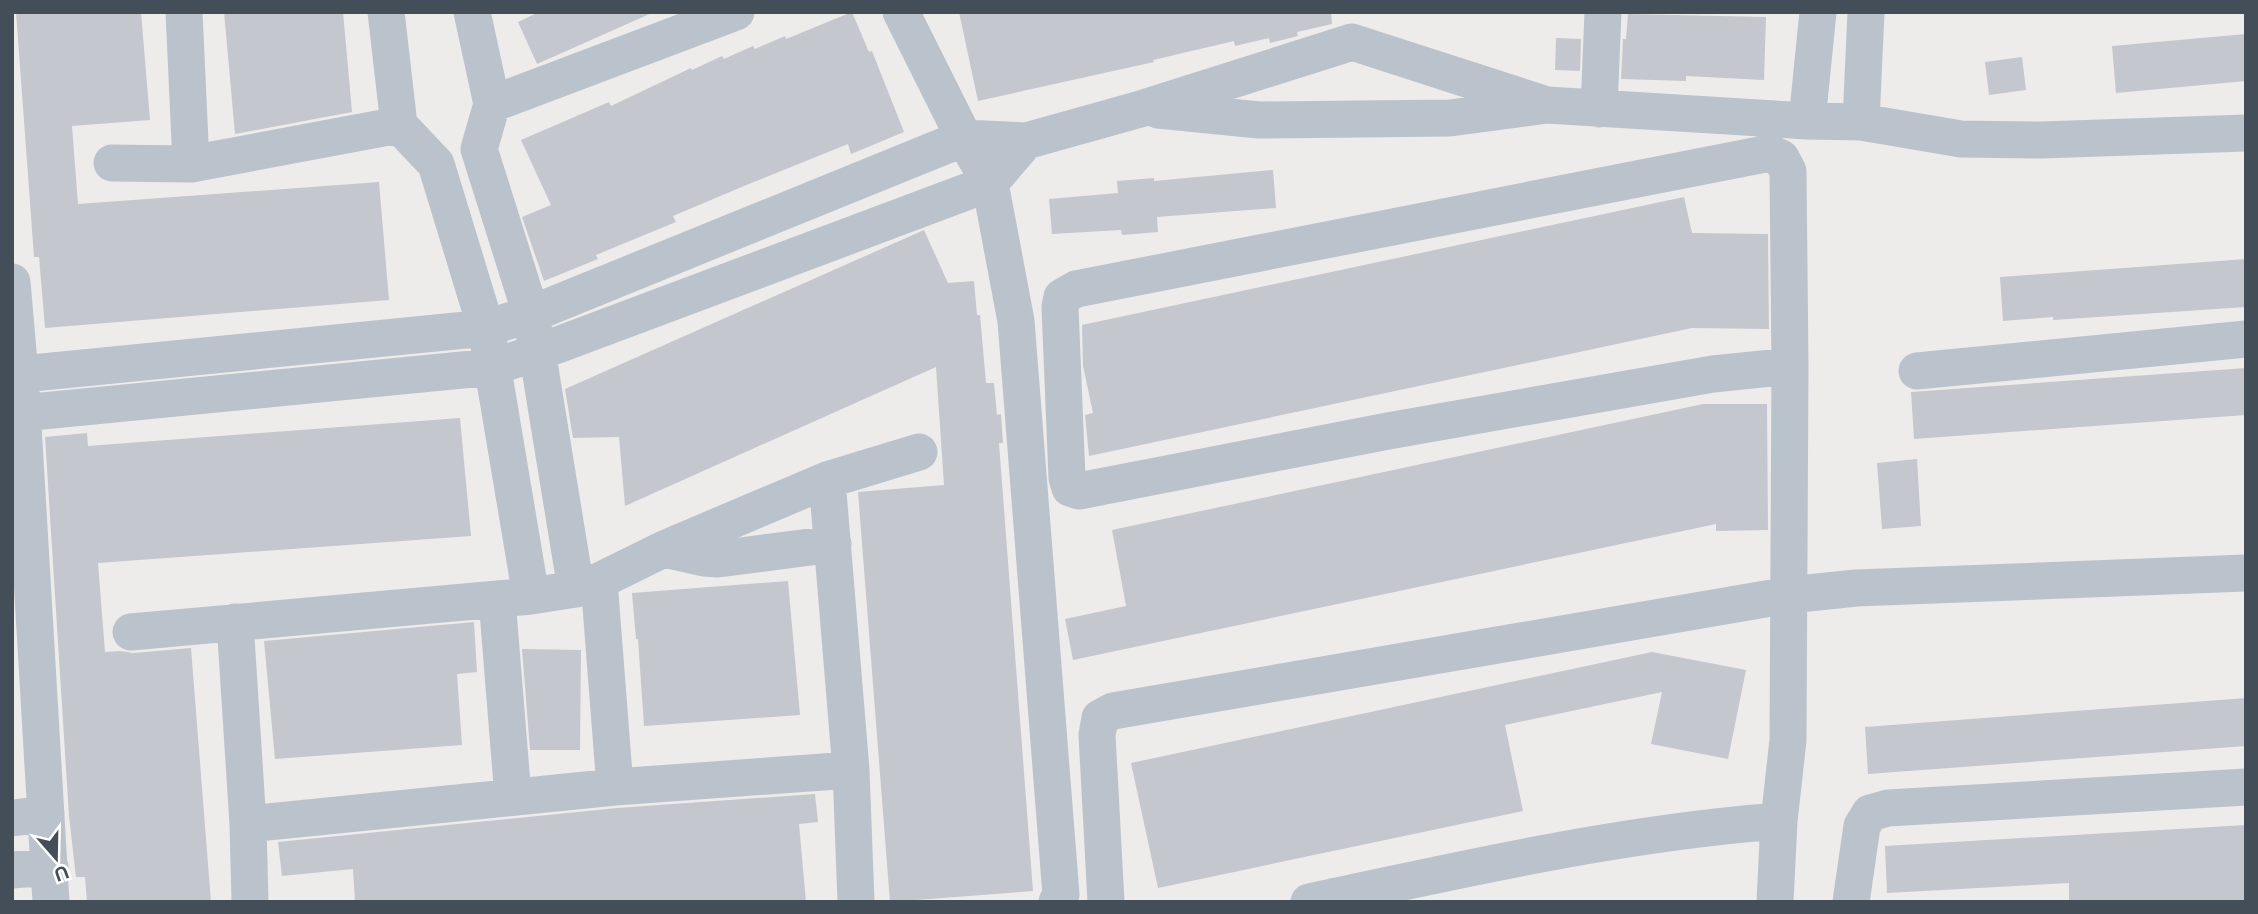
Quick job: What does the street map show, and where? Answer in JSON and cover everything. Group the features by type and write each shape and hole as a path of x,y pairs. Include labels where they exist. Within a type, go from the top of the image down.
{"street":[{"path":"184,12 191,164"},
{"path":"386,12 399,125 436,164 494,367 514,597 513,797"},
{"path":"472,12 492,104 479,149 531,314 588,585 615,787"},
{"path":"492,104 736,12"},
{"path":"901,12 964,138 990,183 1016,321 1061,895 1057,902"},
{"path":"1599,109 1603,12"},
{"path":"1807,121 1818,12"},
{"path":"1861,122 1866,12"},
{"path":"16,374 485,328 531,314 964,138 1026,141 1144,108 1345,27 1546,105"},
{"path":"1144,108 1259,120 1287,120 1450,118 1546,105 1861,122 1961,139 2042,140 2246,133"},
{"path":"112,163 191,164 399,125"},
{"path":"17,414 494,367 990,183 1026,141"},
{"path":"436,164 479,149"},
{"path":"1775,902 1779,821 1802,593 1790,366 1788,171 1781,158 1770,153 1076,289 1062,296 1060,307 1067,478 1070,488 1079,491 1415,426 1713,374 1790,366"},
{"path":"12,282 29,816 50,884"},
{"path":"1917,371 2246,340"},
{"path":"131,632 514,597 588,585 664,549 827,480 919,452"},
{"path":"827,480 851,770 856,902"},
{"path":"664,549 718,559 833,544"},
{"path":"1106,902 1097,734 1100,718 1113,711 1802,593 1856,588 2246,573"},
{"path":"235,622 248,824 250,902"},
{"path":"248,824 615,787 851,770"},
{"path":"1851,902 1861,826 1870,813 1888,808 2246,787"},
{"path":"1309,902 1475,866 1574,848 1714,826 1779,821"},
{"path":"12,870 50,884"}],"building":[{"path":"16,12 141,12 150,120 72,126 78,204 379,182 389,300 45,328 39,257 34,257"},
{"path":"224,12 343,12 352,112 235,134"},
{"path":"539,12 654,12 537,64 518,22"},
{"path":"852,12 869,52 872,51 904,132 851,154 848,144 744,186 673,216 676,222 596,255 598,259 544,281 522,217 551,205 521,140 609,102 611,106 722,56 724,59 753,46 755,49 785,36 786,39"},
{"path":"959,12 1331,12 1332,24 1297,32 1298,36 1270,43 1269,38 1235,46 1234,41 1153,60 1154,62 978,101"},
{"path":"1628,14 1766,17 1764,80 1686,76 1686,81 1621,79 1623,39 1626,39"},
{"path":"2246,34 2246,81 2116,93 2112,46"},
{"path":"1556,38 1581,39 1580,71 1555,70"},
{"path":"2022,57 2026,90 1989,95 1985,62"},
{"path":"1273,170 1276,208 1157,217 1158,232 1122,235 1121,230 1052,234 1049,199 1118,193 1117,181 1154,178 1154,181"},
{"path":"1684,197 1692,233 1768,234 1769,329 1692,328 1089,456 1085,415 1093,413 1083,366 1082,325"},
{"path":"924,230 948,283 974,281 986,383 994,383 997,415 1001,414 1003,443 999,443 1033,891 890,902 858,492 944,485 936,367 625,506 619,437 573,438 565,389"},
{"path":"2246,259 2246,307 2003,321 2000,277"},
{"path":"2246,368 2246,415 1914,439 1911,392"},
{"path":"1703,404 1767,404 1768,530 1716,531 1716,524 1073,660 1065,619 1126,606 1112,530"},
{"path":"460,418 471,536 98,563 105,652 133,653 191,648 211,902 87,902 85,877 76,877 69,816 45,437 87,433 88,446"},
{"path":"1917,459 1921,526 1882,529 1877,463"},
{"path":"788,581 800,715 644,726 632,593"},
{"path":"474,622 477,672 457,674 462,745 275,759 264,641"},
{"path":"522,649 581,650 580,750 530,750"},
{"path":"1652,652 1746,670 1728,759 1651,744 1662,692 1505,725 1523,811 1158,888 1131,763"},
{"path":"2246,698 2246,746 1868,774 1865,727"},
{"path":"815,794 818,822 799,824 806,902 355,902 353,869 282,876 278,842 617,808"},
{"path":"2246,825 2246,902 2069,902 2069,883 1887,893 1885,846"}]}
